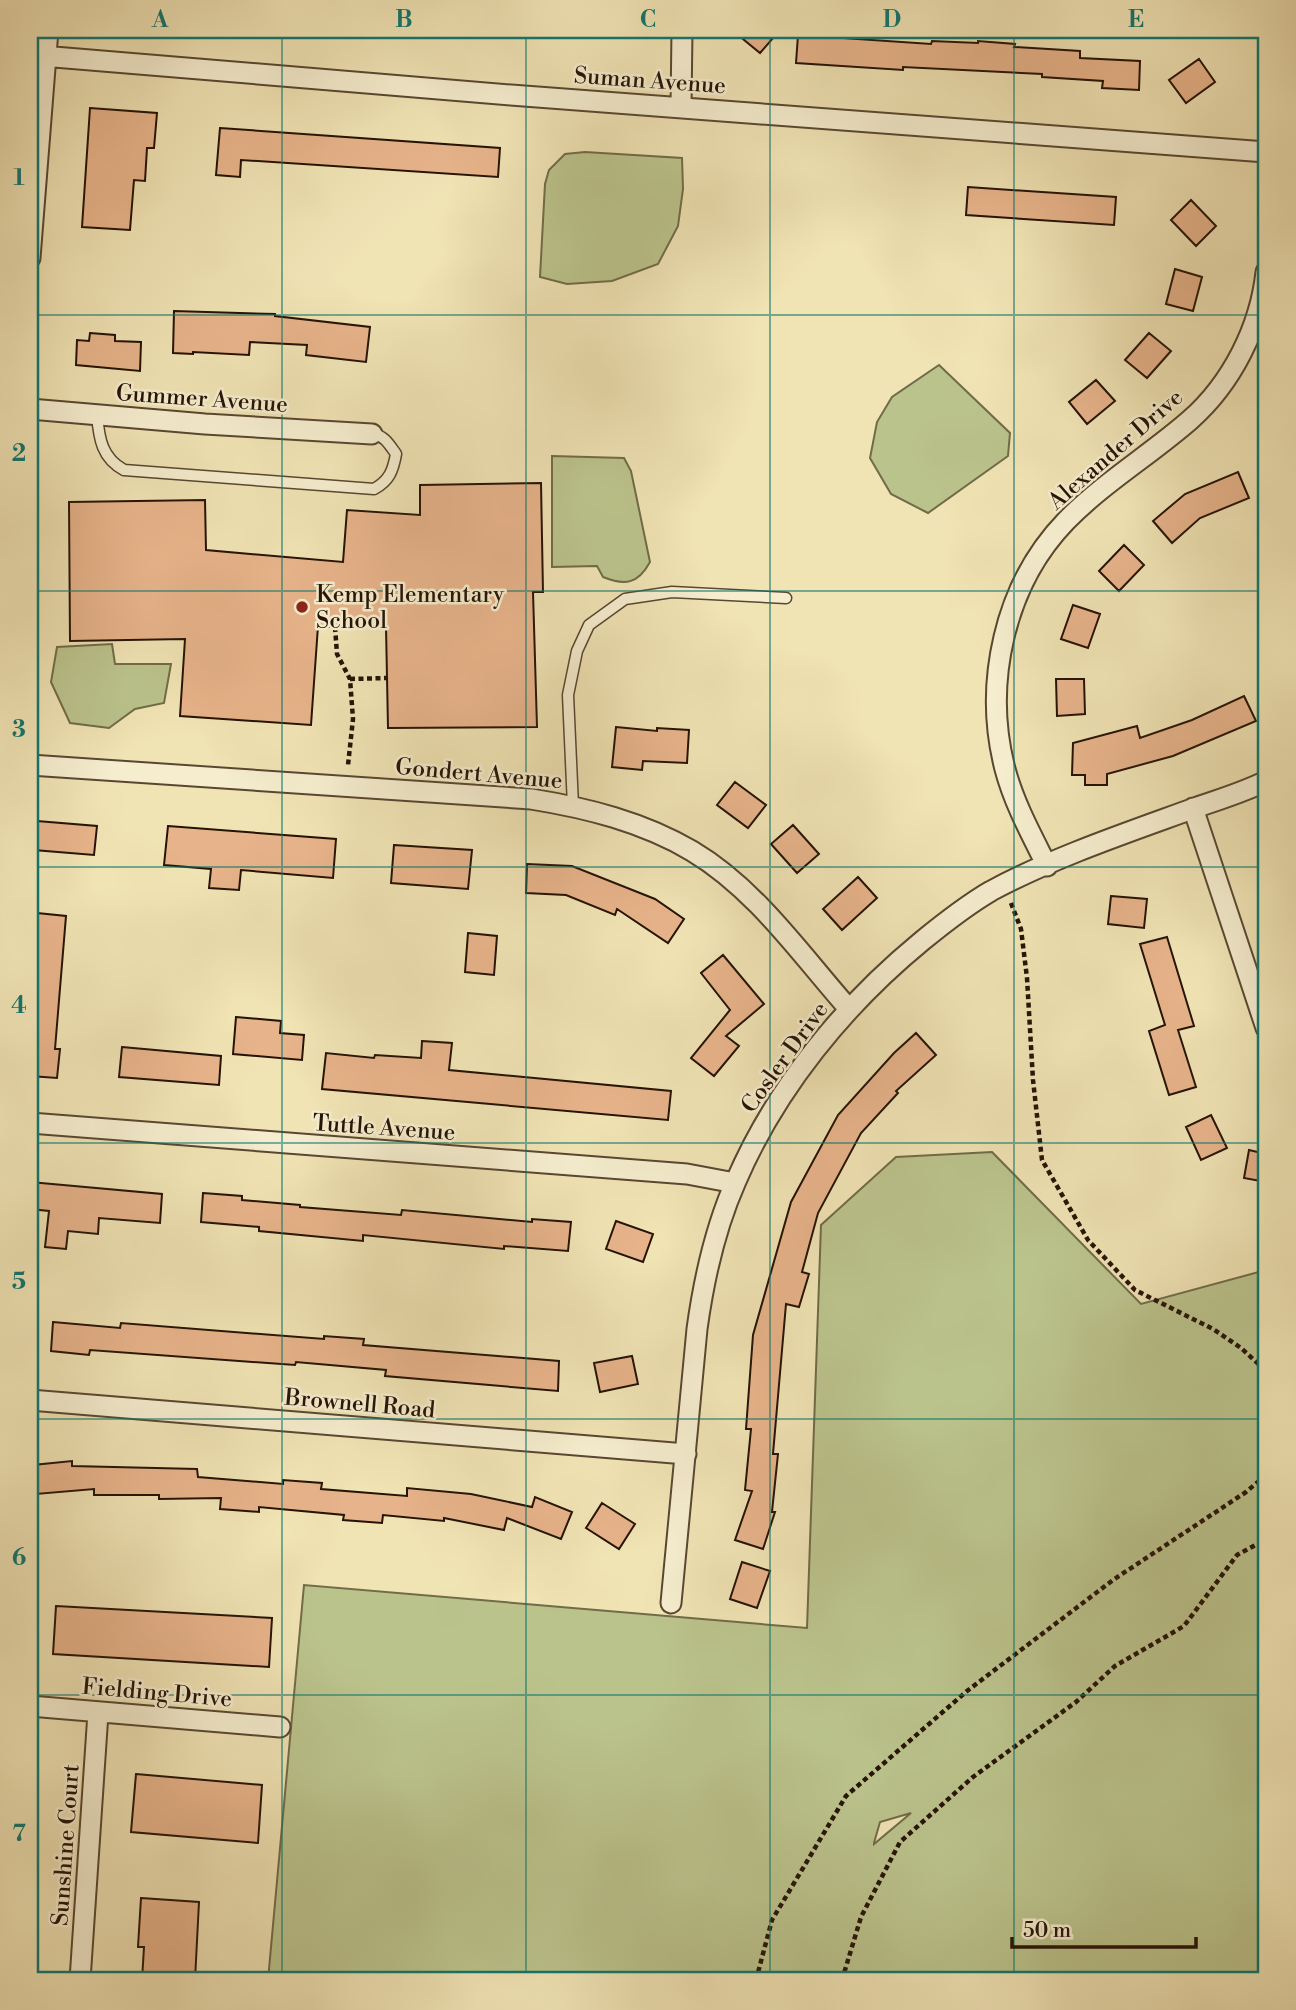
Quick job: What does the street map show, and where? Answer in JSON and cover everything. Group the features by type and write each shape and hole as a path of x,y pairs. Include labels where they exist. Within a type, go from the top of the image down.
{"street":[{"path":"30,258 38,55 48,30"},
{"path":"681,107 682,30"},
{"name":"Suman Avenue","path":"38,55 1266,152"},
{"name":"Alexander Drive","path":"1047,866 1016,803 1005,768 998,731 996,693 999,656 1020,588 1038,557 1066,521 1191,418 1215,392 1236,363 1251,331 1264,295 1266,272"},
{"name":"Gummer Avenue","path":"30,409 372,434"},
{"name":"Gondert Avenue","path":"30,765 531,799 573,806 622,819 664,836 705,860 757,904 849,1009"},
{"name":"Cosler Drive","path":"671,1603 703,1286 715,1238 751,1149 816,1049 849,1009 889,968 945,922 990,892 1047,866 1266,781"},
{"path":"1193,808 1266,1028"},
{"name":"Tuttle Avenue","path":"30,1123 687,1174 735,1183"},
{"name":"Brownell Road","path":"30,1400 686,1454"},
{"name":"Fielding Drive","path":"30,1706 280,1727"},
{"name":"Sunshine Court","path":"80,1980 98,1713"}],"lane":[{"path":"97,415 104,453 112,463 124,470 374,489 386,483 393,470 396,454 380,435 372,434"},
{"path":"573,806 568,695 577,651 589,625 625,599 672,592 786,598"}],"path":[{"path":"335,627 337,654 350,679 353,719 346,787"},
{"path":"350,679 387,678"},
{"path":"1004,886 1021,929 1042,1160 1088,1240 1135,1290 1213,1329 1241,1348 1266,1371"},
{"path":"756,1980 772,1920 846,1796 967,1691 1114,1580 1246,1492 1266,1475"},
{"path":"842,1980 861,1917 900,1842 973,1777 1076,1702 1115,1666 1184,1626 1237,1555 1261,1542 1266,1544"}],"green space":[{"path":"585,152 682,158 683,189 678,226 658,264 612,281 567,284 540,277 545,184 549,170 565,154"},
{"path":"939,365 1010,433 1008,456 928,513 891,494 870,458 877,422 892,397"},
{"path":"552,456 624,458 631,471 650,562 636,579 624,582 611,580 603,577 597,566 552,567"},
{"path":"112,644 115,664 171,664 164,703 135,709 109,728 70,723 51,682 57,647"},
{"path":"992,1152 1141,1304 1266,1270 1266,1980 268,1980 304,1585 807,1628 821,1225 896,1157","holes":["911,1813 874,1844 880,1822"]}],"building":[{"path":"732,30 780,30 760,53"},
{"path":"798,35 931,44 932,41 978,41 1015,44 1014,47 1080,51 1080,58 1140,61 1139,90 1102,88 1103,81 1042,77 1042,74 903,67 903,70 796,63"},
{"path":"1199,59 1215,82 1186,103 1169,80"},
{"path":"90,108 157,113 154,148 147,148 145,181 134,180 130,230 82,227"},
{"path":"220,128 500,148 498,177 241,160 240,177 216,175"},
{"path":"968,187 1116,197 1114,225 966,215"},
{"path":"1191,200 1216,226 1196,246 1171,220"},
{"path":"1175,269 1202,277 1193,311 1166,304"},
{"path":"174,311 275,314 370,327 366,362 306,355 307,345 250,342 249,355 173,353"},
{"path":"90,333 115,335 115,341 141,342 140,371 76,365 77,340 89,341"},
{"path":"1149,333 1171,351 1147,378 1125,360"},
{"path":"1096,380 1115,401 1087,424 1069,402"},
{"path":"1238,472 1249,498 1200,518 1172,543 1153,521 1185,494"},
{"name":"Kemp Elementary School","path":"541,483 543,592 533,592 537,727 388,728 386,627 346,624 345,628 318,626 311,725 180,716 185,639 70,641 69,502 205,500 206,550 343,562 347,510 420,515 420,485"},
{"path":"1124,545 1144,565 1119,591 1099,571"},
{"path":"1073,605 1100,614 1088,648 1061,639"},
{"path":"1056,679 1084,679 1085,714 1057,716"},
{"path":"1244,696 1256,721 1173,756 1107,774 1107,785 1085,785 1085,775 1072,775 1073,743 1137,726 1140,738 1192,720"},
{"path":"616,727 657,731 657,728 689,730 687,763 643,761 642,770 612,767"},
{"path":"735,782 766,805 748,828 717,805"},
{"path":"37,821 97,826 94,855 34,850"},
{"path":"793,825 819,854 797,873 771,844"},
{"path":"168,826 336,839 333,878 241,870 239,890 209,888 211,869 164,865"},
{"path":"394,845 472,850 468,889 391,883"},
{"path":"527,864 572,866 655,899 684,919 668,943 617,909 615,915 566,895 526,893"},
{"path":"858,877 877,898 842,930 823,909"},
{"path":"1111,896 1147,899 1144,928 1108,924"},
{"path":"37,913 66,916 55,1049 60,1049 57,1078 30,1076 30,1009"},
{"path":"468,933 497,936 494,975 465,972"},
{"path":"1167,937 1194,1026 1178,1030 1196,1087 1169,1095 1149,1031 1165,1025 1140,944"},
{"path":"723,955 764,1004 726,1036 739,1046 714,1076 691,1058 730,1010 701,973"},
{"path":"236,1017 281,1021 280,1033 304,1035 302,1060 233,1054"},
{"path":"916,1033 936,1055 896,1091 898,1093 861,1133 818,1213 802,1272 809,1274 799,1307 786,1304 773,1454 778,1454 772,1512 775,1512 763,1549 735,1540 752,1491 745,1490 751,1429 746,1429 753,1335 791,1202 838,1115 894,1053"},
{"path":"422,1041 452,1043 449,1070 671,1091 668,1120 322,1089 326,1053 374,1058 375,1055 421,1058"},
{"path":"122,1047 221,1056 219,1085 119,1077"},
{"path":"1211,1115 1227,1148 1201,1160 1186,1127"},
{"path":"1249,1150 1266,1154 1266,1182 1244,1178"},
{"path":"30,1182 162,1194 160,1223 99,1218 98,1234 68,1231 66,1249 45,1247 49,1211 30,1209"},
{"path":"203,1193 242,1196 242,1200 300,1207 401,1215 402,1210 532,1222 532,1219 571,1222 568,1251 504,1246 504,1249 363,1235 363,1241 259,1231 259,1227 201,1222"},
{"path":"616,1221 653,1234 643,1262 606,1249"},
{"path":"53,1322 120,1328 121,1323 324,1339 324,1336 364,1339 363,1345 559,1361 558,1391 385,1376 386,1370 296,1362 295,1365 90,1350 89,1355 51,1351"},
{"path":"632,1356 638,1384 600,1392 594,1363"},
{"path":"72,1461 72,1466 197,1469 198,1477 283,1484 283,1480 322,1483 321,1489 407,1496 407,1488 471,1494 532,1507 535,1497 572,1512 561,1539 507,1518 504,1530 444,1518 444,1521 383,1515 382,1523 343,1520 344,1515 259,1507 259,1512 220,1509 221,1498 159,1499 159,1495 94,1495 94,1489 36,1494 33,1465"},
{"path":"602,1503 635,1524 619,1549 586,1528"},
{"path":"742,1562 770,1571 757,1608 730,1599"},
{"path":"56,1606 272,1618 269,1667 53,1654"},
{"path":"136,1774 262,1785 258,1843 131,1832"},
{"path":"141,1898 199,1902 195,1980 142,1980 144,1947 138,1947"}],"place":[{"name":"Kemp Elementary School","path":"302,607"}]}
